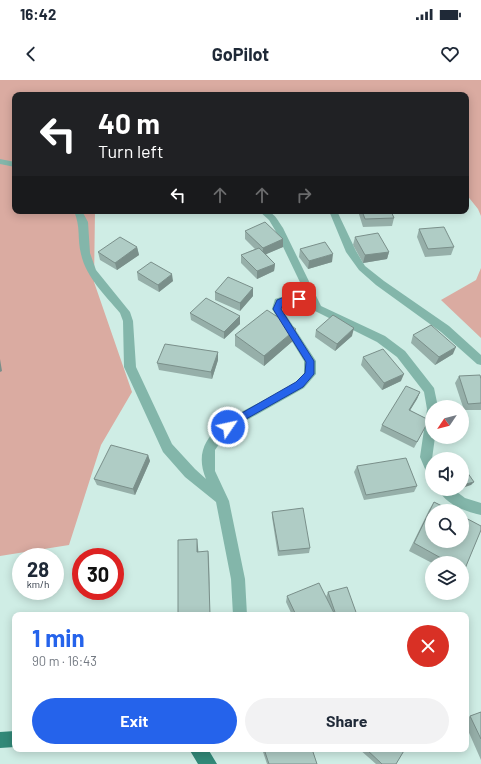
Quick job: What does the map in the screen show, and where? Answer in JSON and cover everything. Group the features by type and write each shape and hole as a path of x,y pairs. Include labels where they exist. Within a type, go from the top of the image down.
{"main road":[{"path":"0,740 12,739"}],"street":[{"path":"0,161 12,164"},
{"path":"79,214 83,222 85,253 91,271 125,312 128,321 130,367 167,448 190,472 222,501"},
{"path":"267,214 272,218 280,230 317,307"},
{"path":"334,214 351,252 362,268 380,283 445,329 481,361"},
{"path":"240,612 238,579 222,501 208,471 208,449 220,433 236,420 300,385 310,374 310,361 277,309 280,302 289,298 299,299 381,339 401,354 430,391 431,400"},
{"path":"450,496 481,509"}],"shaded area":[{"path":"0,80 481,80 481,216 478,209 469,198 469,92 12,92 12,214 95,214 94,282 132,392 101,445 69,545 50,548 12,548 12,554 0,556"},
{"path":"481,268 481,338 441,300 476,280"}],"building":[{"path":"363,214 392,214 394,218 365,219"},
{"path":"265,222 283,239 263,248 245,231"},
{"path":"444,227 454,247 428,249 419,229"},
{"path":"378,233 389,252 365,255 355,237"},
{"path":"120,237 137,247 115,263 98,252"},
{"path":"325,242 333,254 309,261 300,249"},
{"path":"259,248 275,264 257,271 241,255"},
{"path":"151,262 172,274 158,285 137,272"},
{"path":"228,277 253,288 240,303 215,292"},
{"path":"206,298 240,316 224,332 190,313"},
{"path":"267,310 296,329 264,356 235,335"},
{"path":"333,315 354,328 337,344 316,330"},
{"path":"431,325 456,347 439,357 413,335"},
{"path":"165,344 218,352 211,372 157,363"},
{"path":"383,349 404,374 384,383 363,357"},
{"path":"480,375 481,403 469,404 469,400 467,400 459,376"},
{"path":"406,386 420,392 409,410 425,418 425,427 417,442 382,425"},
{"path":"111,445 148,455 133,489 94,479"},
{"path":"406,458 417,486 366,495 357,466"},
{"path":"469,475 474,482 469,483"},
{"path":"303,508 310,548 279,551 272,512"},
{"path":"425,520 425,548 469,548 469,520 481,526 481,530 469,559 469,556 437,556 414,543"},
{"path":"197,539 197,552 208,551 210,612 178,612 178,540"},
{"path":"319,583 334,612 295,612 287,596"},
{"path":"347,587 356,612 335,612 328,592"},
{"path":"481,712 481,739 470,716"},
{"path":"265,752 313,752 317,764 269,764"},
{"path":"369,752 403,752 396,764 382,764"}],"route":[{"path":"228,427 236,420 300,385 310,374 310,361 277,309 280,302 289,298 299,299"}]}
